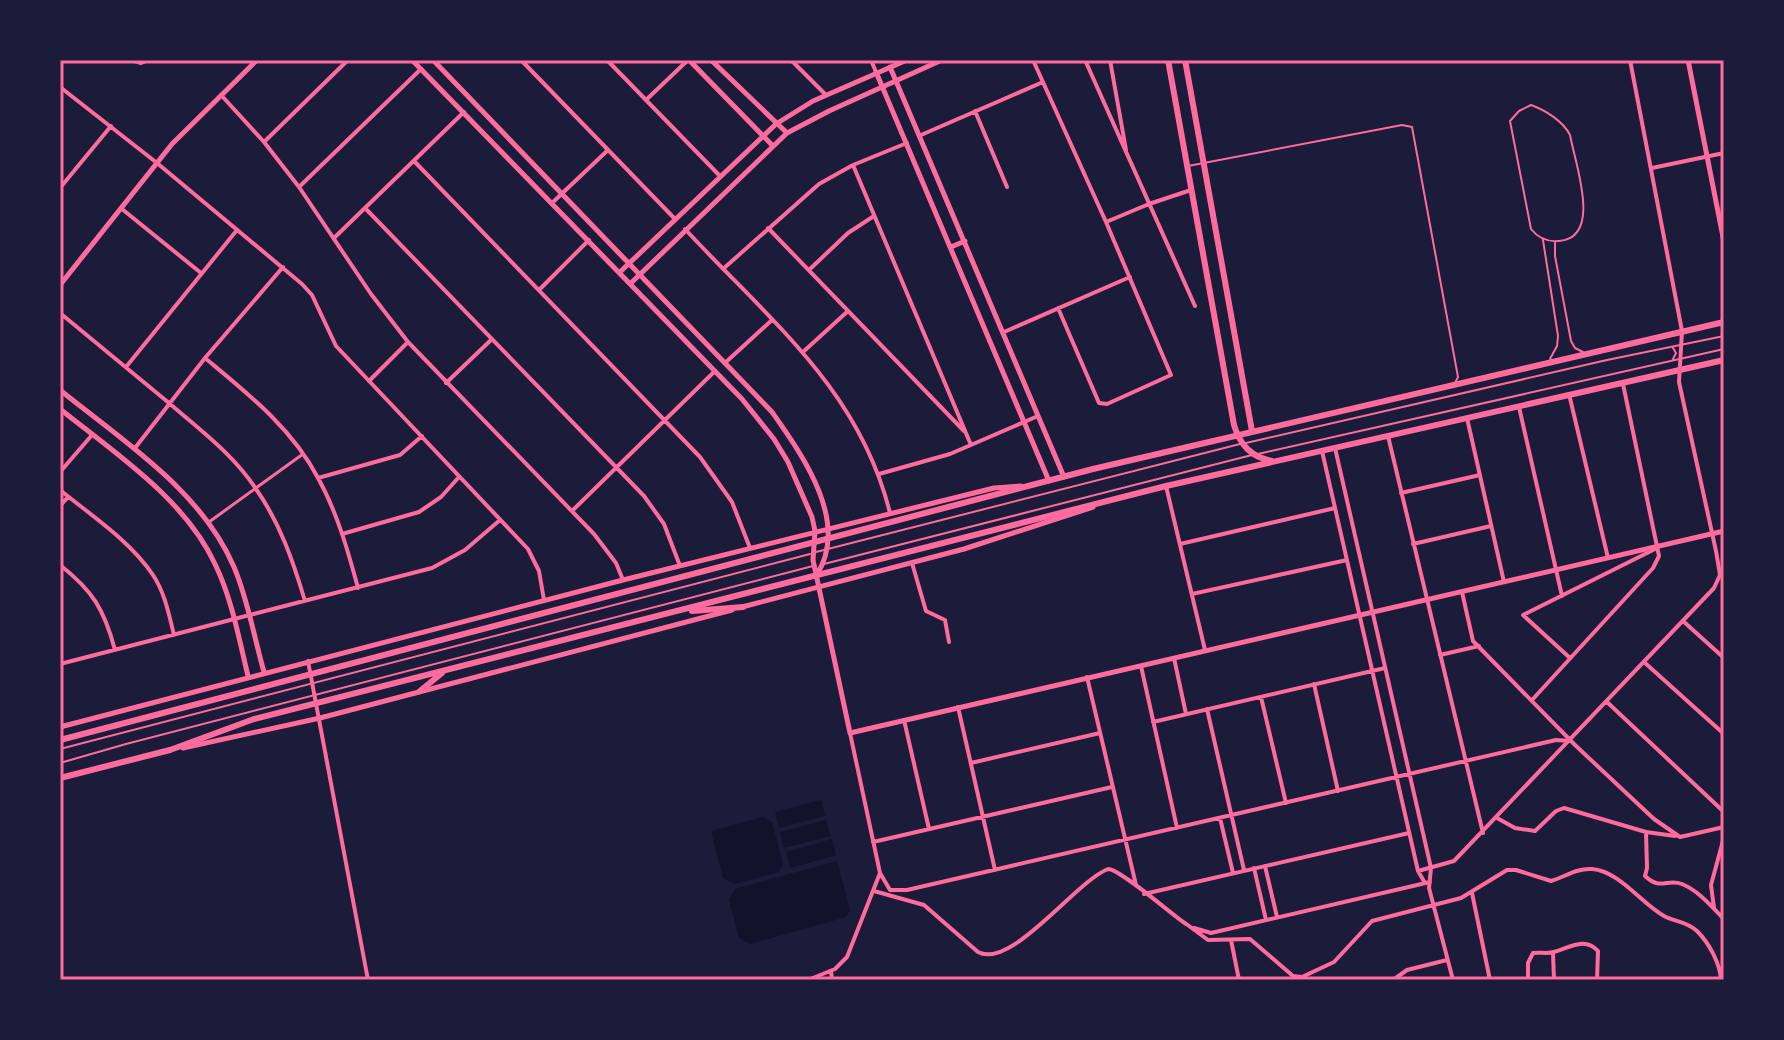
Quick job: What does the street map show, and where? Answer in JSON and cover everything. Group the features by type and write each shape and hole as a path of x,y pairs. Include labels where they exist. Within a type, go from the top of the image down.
{"main road":[{"path":"1168,60 1237,434 1242,444 1254,455 1275,461"},
{"path":"1185,60 1252,431"},
{"path":"60,740 1064,477 1724,321"},
{"path":"60,778 170,750 254,719 1105,501 1724,360"},
{"path":"1224,370 1233,374 1240,368"},
{"path":"672,613 743,607"},
{"path":"420,691 443,672"}],"street":[{"path":"132,60 141,63 149,60"},
{"path":"60,285 182,133 257,60"},
{"path":"264,142 348,60"},
{"path":"412,60 631,283 756,414 774,439 796,479 815,531 812,553 816,576 880,873 887,887 901,892 1556,740 1570,741"},
{"path":"433,60 758,395 785,431 811,477 830,527 824,564 816,576"},
{"path":"521,60 674,218"},
{"path":"607,60 719,175"},
{"path":"646,100 688,60 772,145"},
{"path":"711,60 787,133"},
{"path":"791,60 826,95"},
{"path":"871,60 1049,482"},
{"path":"620,272 761,135 826,95 907,60"},
{"path":"1033,60 1171,375 1102,404 1097,401 1058,308"},
{"path":"1085,60 1195,306"},
{"path":"1110,60 1127,153"},
{"path":"1418,871 1451,863 1483,833 1718,581 1719,568 1679,382 1682,331 1630,60"},
{"path":"1688,60 1724,242"},
{"path":"631,283 787,133 937,61"},
{"path":"890,67 1064,477"},
{"path":"299,187 421,69"},
{"path":"921,135 1043,82"},
{"path":"61,91 157,163 283,267 312,295 336,346 532,555 539,571 544,600"},
{"path":"221,95 264,142 299,187 371,294 408,342 602,543 623,580"},
{"path":"975,111 1007,187"},
{"path":"334,238 464,112"},
{"path":"60,188 111,126"},
{"path":"723,269 819,184 853,165 907,143"},
{"path":"552,203 608,150"},
{"path":"1651,168 1724,153"},
{"path":"414,161 666,418 714,473 732,502 750,548"},
{"path":"853,165 971,445"},
{"path":"1106,222 1191,190"},
{"path":"365,208 644,496 672,541 680,566"},
{"path":"122,209 201,273"},
{"path":"809,270 848,233 874,216"},
{"path":"768,228 964,431"},
{"path":"685,229 803,352 845,406 879,474 890,513"},
{"path":"126,367 237,230"},
{"path":"540,289 589,240"},
{"path":"951,247 965,241"},
{"path":"133,450 168,403 283,267"},
{"path":"1004,332 1130,277"},
{"path":"803,352 848,311"},
{"path":"60,313 237,462 257,489 292,556 305,601"},
{"path":"726,362 772,320"},
{"path":"446,383 492,339"},
{"path":"369,381 408,342"},
{"path":"205,358 252,396 280,424 303,454 318,478 342,534 358,588"},
{"path":"572,511 715,371"},
{"path":"1532,700 1653,568 1659,556 1622,382"},
{"path":"60,390 189,499 209,522 235,570 264,672"},
{"path":"1569,394 1608,558"},
{"path":"1519,406 1562,596"},
{"path":"60,409 165,496 197,531 217,567 248,676"},
{"path":"879,474 943,456 1039,416"},
{"path":"1467,418 1504,582"},
{"path":"774,439 785,431"},
{"path":"60,472 92,435"},
{"path":"318,478 400,455 422,436"},
{"path":"1388,436 1483,833"},
{"path":"1335,448 1431,868 1428,884"},
{"path":"1322,451 1418,871 1428,884 1453,980"},
{"path":"209,522 303,454"},
{"path":"1401,493 1480,475"},
{"path":"342,534 419,512 441,497 459,477"},
{"path":"60,727 830,527 994,488 1040,484"},
{"path":"1166,486 1205,650"},
{"path":"60,490 128,546 154,576 165,599 174,635"},
{"path":"60,506 68,497"},
{"path":"170,750 320,718 819,588 1082,512 1105,501"},
{"path":"1180,544 1335,508"},
{"path":"60,664 417,573 444,562 476,542 500,520"},
{"path":"1413,544 1491,526"},
{"path":"850,733 1724,531"},
{"path":"1570,658 1523,615 1659,546"},
{"path":"1192,594 1347,560"},
{"path":"912,563 925,609 945,620 949,642"},
{"path":"60,565 79,580 103,609 115,650"},
{"path":"1718,581 1724,586"},
{"path":"1462,592 1473,641 1570,741 1654,819 1680,837"},
{"path":"1683,621 1724,658"},
{"path":"1440,655 1479,646"},
{"path":"1174,658 1186,714"},
{"path":"308,661 368,980"},
{"path":"1644,662 1724,734"},
{"path":"1140,665 1177,828"},
{"path":"1153,722 1385,668"},
{"path":"1087,677 1137,887"},
{"path":"1314,684 1338,791"},
{"path":"1261,697 1286,803"},
{"path":"1607,702 1724,812"},
{"path":"958,707 995,870"},
{"path":"1207,709 1244,871"},
{"path":"904,720 929,829"},
{"path":"971,763 1100,733"},
{"path":"873,842 1112,787"},
{"path":"1497,818 1515,828 1535,831 1564,808 1646,832 1680,837 1724,827"},
{"path":"1220,818 1233,873"},
{"path":"1646,832 1645,876 1657,884 1681,884 1724,919"},
{"path":"1144,894 1409,833"},
{"path":"1715,910 1711,885 1724,837"},
{"path":"1265,866 1277,917"},
{"path":"1254,868 1266,920"},
{"path":"874,891 924,905 978,952 991,956 1017,943 1102,871 1116,870 1208,940 1250,939 1293,976 1300,978 1334,962 1372,921 1472,893 1510,869 1551,881 1574,871 1591,869 1603,872 1664,917 1694,928 1711,951 1721,980"},
{"path":"808,980 844,962 880,873"},
{"path":"1185,923 1208,934 1428,884"},
{"path":"1472,893 1490,980"},
{"path":"1231,940 1239,980"},
{"path":"1528,980 1530,956 1537,952 1553,953 1581,943 1593,945 1599,957 1597,980"},
{"path":"1553,953 1554,980"},
{"path":"1393,980 1407,970 1447,960"},
{"path":"831,971 832,980"},
{"path":"1308,975 1316,980"}],"lane":[{"path":"1531,105 1563,125 1568,132 1584,213 1582,225 1575,235 1555,242 1543,239 1531,229 1510,121 1519,111 1531,105"},
{"path":"1187,167 1402,125 1412,127 1458,377 1454,384"},
{"path":"1543,239 1558,336 1556,348 1546,362"},
{"path":"1555,242 1571,343 1576,349 1588,352"},
{"path":"60,749 1242,444 1724,336"},
{"path":"1669,347 1676,351 1671,359"},
{"path":"60,763 814,566 1254,455 1724,349"}],"shaded area":[{"path":"821,800 825,816 779,828 775,812"},
{"path":"763,817 772,822 783,864 779,872 734,884 723,878 711,831"},
{"path":"826,820 831,836 784,848 780,832"},
{"path":"832,839 836,855 790,868 786,852"},
{"path":"837,861 850,910 846,917 750,944 739,938 729,900 735,889"}]}
